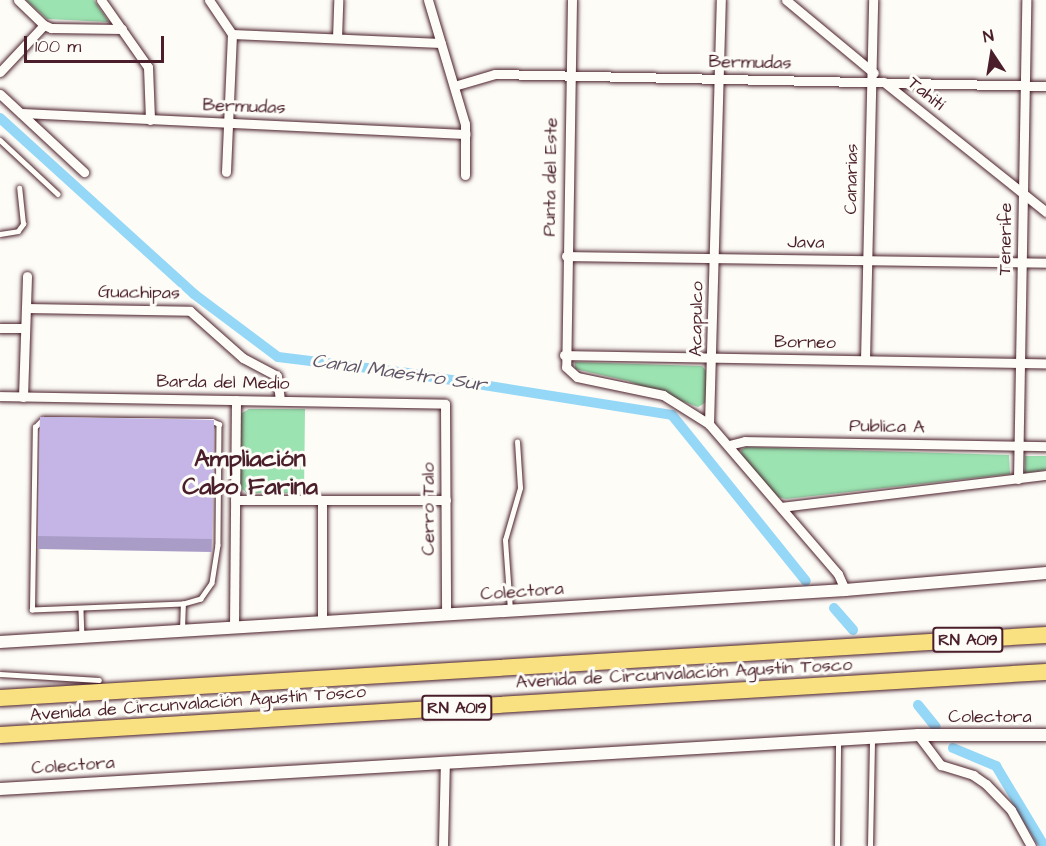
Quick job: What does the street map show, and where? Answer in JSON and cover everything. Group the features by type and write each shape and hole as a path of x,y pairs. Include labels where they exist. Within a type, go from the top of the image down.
{"highway":[{"path":"955,640 1046,628"},
{"name":"Avenida de Circunvalación Agustín Tosco","path":"0,699 1046,635"},
{"name":"Avenida de Circunvalación Agustín Tosco","path":"0,735 1046,673"},
{"path":"0,746 93,730"}],"street":[{"path":"18,0 44,25 111,32 122,29"},
{"path":"101,0 148,67 150,120"},
{"path":"210,0 232,34 226,172"},
{"path":"337,38 338,0"},
{"path":"428,0 466,134 465,175"},
{"name":"Punta del Este","path":"564,355 572,0"},
{"name":"Acapulco","path":"709,424 713,358 721,0"},
{"name":"Tahití","path":"786,0 1046,212"},
{"name":"Canarias","path":"865,360 873,0"},
{"name":"Tenerife","path":"1018,479 1026,0"},
{"path":"0,72 44,25"},
{"path":"232,34 441,43"},
{"name":"Bermudas","path":"454,86 495,74 1046,86"},
{"path":"0,94 84,172"},
{"name":"Bermudas","path":"21,113 466,134"},
{"name":"Java","path":"566,256 1046,263"},
{"path":"23,397 27,276"},
{"name":"Guachipas","path":"26,308 190,311 243,358 277,376 280,399"},
{"path":"0,328 25,328"},
{"path":"564,355 566,367 577,377 663,395 709,424 838,574 845,590"},
{"name":"Borneo","path":"564,355 1046,363"},
{"name":"Barda del Medio","path":"0,396 280,399 445,404"},
{"path":"234,627 236,400"},
{"name":"Cerro Talo","path":"445,404 447,614"},
{"name":"Publica A","path":"729,445 745,441 1046,446"},
{"path":"781,507 1046,475"},
{"path":"235,500 446,500"},
{"path":"322,500 322,622"},
{"name":"Colectora","path":"0,642 831,591 1046,573"},
{"path":"918,735 941,765 973,775 986,784 1011,810 1031,846"},
{"name":"Colectora","path":"0,789 838,739 918,735 1046,735"},
{"path":"443,846 445,761"}],"lane":[{"path":"0,140 58,194"},
{"path":"0,234 18,231 23,224 19,188"},
{"path":"43,419 212,421 219,424 216,564 206,594 183,604 36,612 31,607 35,427 43,419"},
{"path":"510,610 505,540 520,488 517,442"},
{"path":"182,630 183,604"},
{"path":"81,610 82,637"},
{"path":"0,674 99,680"},
{"path":"870,846 872,738"},
{"path":"837,846 838,739"}],"green space":[{"path":"26,0 94,0 109,22 47,19"},
{"path":"575,362 702,366 708,373 707,402 698,407 628,381 575,369"},
{"path":"249,409 305,409 304,493 247,493 238,486 240,414"},
{"path":"746,447 1009,455 1010,474 786,499 778,497 742,457 741,450"},
{"path":"1025,456 1046,456 1046,470 1025,473"}],"building":[{"path":"40,417 214,420 212,539 38,536"}],"waterway":[{"name":"Canal Maestro Sur","path":"0,118 194,294 278,357 401,372 672,415 806,581"},
{"name":"Canal Maestro Sur","path":"834,608 853,630"},
{"name":"Canal Maestro Sur","path":"918,705 936,727"},
{"name":"Canal Maestro Sur","path":"953,748 996,766 1044,846"}],"district":[{"name":"Ampliación Cabo Farina","path":"250,474"}]}
